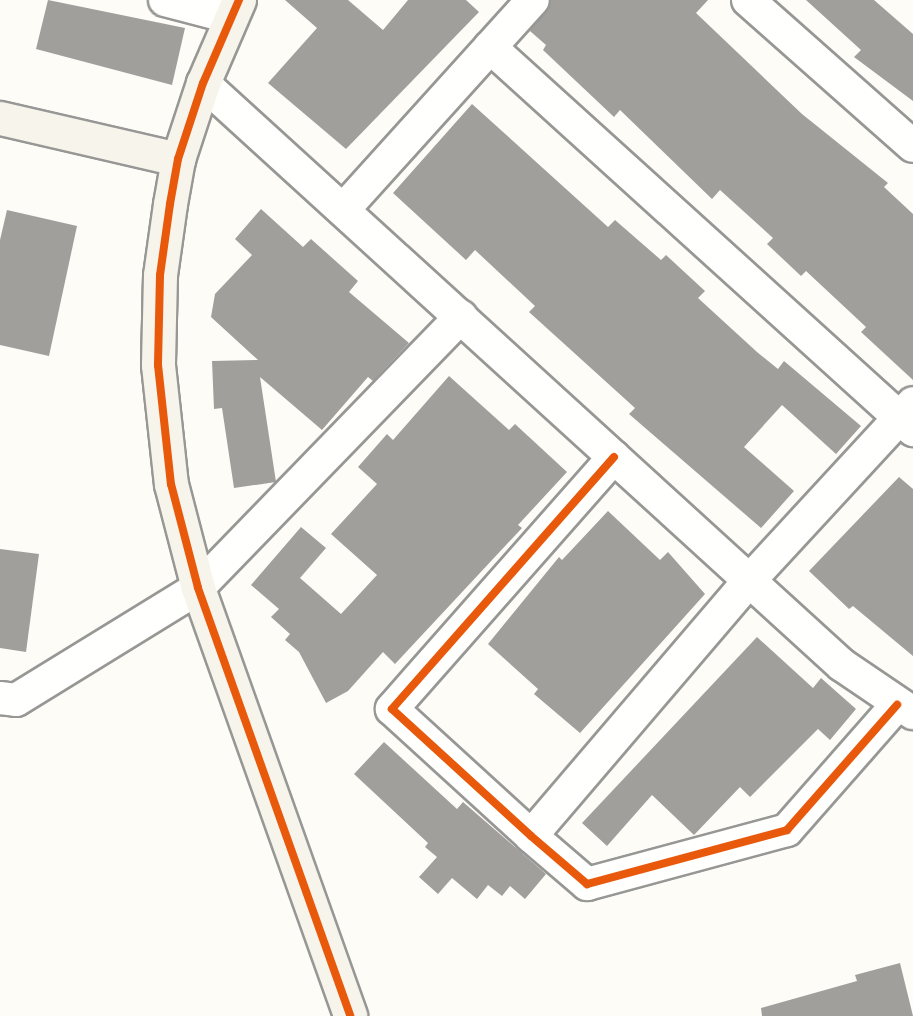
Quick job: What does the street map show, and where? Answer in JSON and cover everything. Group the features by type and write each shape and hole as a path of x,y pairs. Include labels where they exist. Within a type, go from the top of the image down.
{"street":[{"path":"165,0 235,8 203,83 178,159 160,275 158,365 171,484 198,588 350,1016"},
{"path":"343,210 533,0"},
{"path":"748,0 913,146"},
{"path":"490,47 908,417 749,581 531,836"},
{"path":"203,83 461,317 842,665 905,709 788,830 587,884 392,709 614,457"},
{"path":"0,118 178,159"},
{"path":"0,698 16,700 198,588 461,317"}],"building":[{"path":"48,0 185,28 172,85 36,49"},
{"path":"285,0 348,0 383,30 408,0 466,0 479,12 346,149 268,83 317,28"},
{"path":"550,0 708,0 696,13 802,114 888,183 884,187 913,214 913,380 861,332 866,327 806,271 801,276 767,244 773,238 720,190 712,199 620,110 614,117 543,50 546,45 530,31"},
{"path":"806,0 874,0 913,34 913,101 854,57 861,50"},
{"path":"472,104 608,227 615,220 661,260 666,255 705,291 698,298 757,352 778,369 784,361 861,426 836,454 782,405 744,447 794,491 761,528 629,414 635,408 529,312 535,306 475,250 466,260 393,193"},
{"path":"261,209 303,247 311,239 358,281 349,292 409,343 373,381 368,377 322,430 260,377 276,482 234,488 222,408 214,409 212,361 258,360 211,317 215,294 252,255 235,239"},
{"path":"7,210 77,226 49,356 0,345 0,240"},
{"path":"449,376 509,430 515,424 567,472 518,525 522,528 395,664 383,652 348,691 326,703 299,652 285,640 290,634 271,617 279,609 251,585 301,527 326,548 300,578 341,614 377,575 331,534 377,484 358,467 387,434 393,440"},
{"path":"899,477 913,489 913,656 853,606 849,609 809,571"},
{"path":"608,511 660,560 668,552 705,594 580,733 534,694 538,689 488,644 559,557 562,560"},
{"path":"0,549 39,554 26,652 0,648"},
{"path":"757,637 813,688 821,678 856,709 830,740 818,729 750,797 740,787 694,835 652,795 607,846 582,823"},
{"path":"384,742 457,809 463,802 546,874 525,899 510,886 502,896 488,885 477,899 452,878 438,894 419,877 437,857 425,847 428,843 354,774"},
{"path":"900,963 913,1016 762,1016 761,1008 857,981 855,975"}],"cycle path":[{"path":"239,0 203,83 178,159 160,275 158,365 171,484 198,588 350,1016"},
{"path":"614,457 392,709 531,836 587,884 787,830 897,705"}]}
